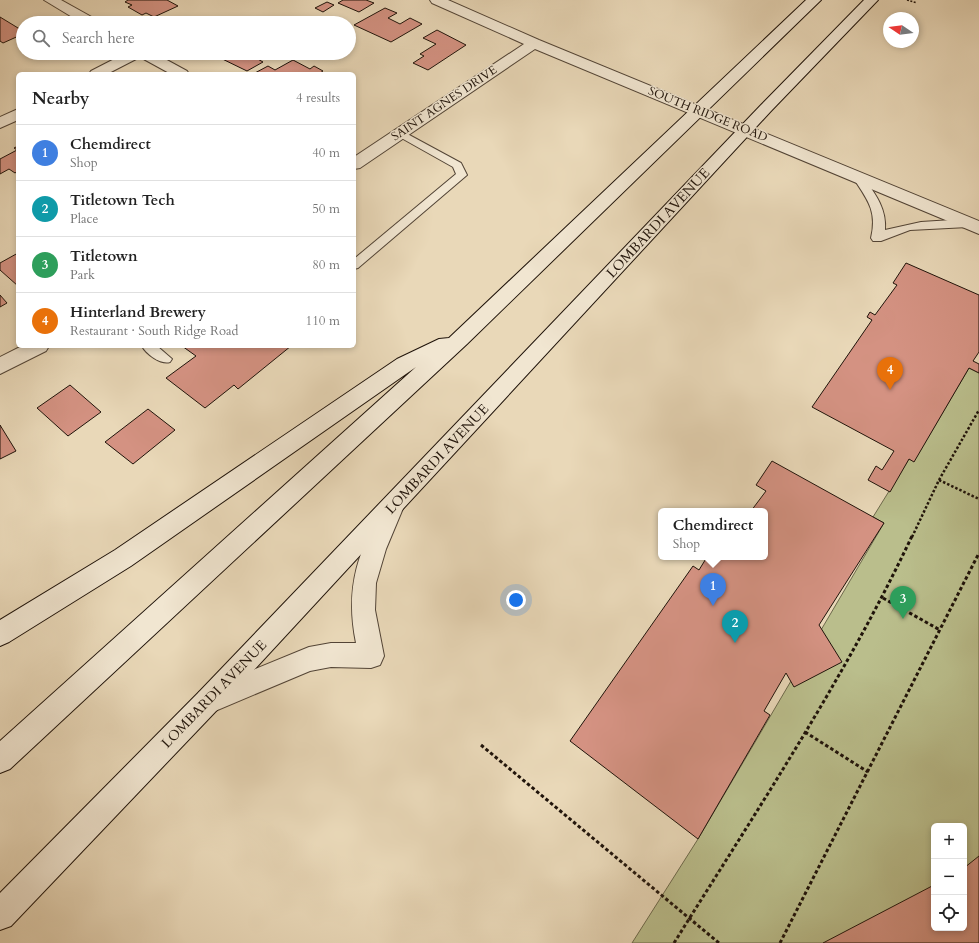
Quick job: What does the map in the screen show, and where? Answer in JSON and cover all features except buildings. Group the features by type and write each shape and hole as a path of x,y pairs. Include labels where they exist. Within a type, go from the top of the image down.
{"main road":[{"path":"51,0 80,16"},
{"name":"SOUTH RIDGE ROAD","path":"437,0 534,43 974,225"},
{"path":"0,760 460,339 814,0"},
{"name":"LOMBARDI AVENUE","path":"0,915 208,701 746,130 871,0"},
{"name":"SAINT AGNES DRIVE","path":"356,163 534,43"},
{"path":"100,72 124,60"},
{"path":"157,60 178,72"},
{"path":"0,123 16,115"},
{"path":"0,634 123,558 404,364 428,351 460,339"},
{"path":"0,366 35,348"},
{"path":"208,701 309,659 331,655 370,656 363,619 364,584 375,547 393,506"}],"lane":[{"path":"356,263 462,175 457,165 400,133"},
{"path":"857,176 871,196 879,212 880,226 877,238 890,231 903,228 974,225"},
{"path":"151,348 166,359"}],"path":[{"path":"907,0 917,3"},
{"path":"674,943 805,732 883,598 939,480 979,410"},
{"path":"939,480 979,499"},
{"path":"780,943 979,553"},
{"path":"883,598 940,630"},
{"path":"805,732 868,772"},
{"path":"481,745 719,943"}],"green space":[{"path":"969,368 979,373 979,943 632,943 698,839 884,523 873,517 909,459 914,461"}],"place":[{"name":"Hinterland Brewery","path":"890,390"},
{"name":"Chemdirect","path":"713,606"},
{"name":"Titletown","path":"903,619"},
{"name":"Titletown Tech","path":"735,643"}]}
